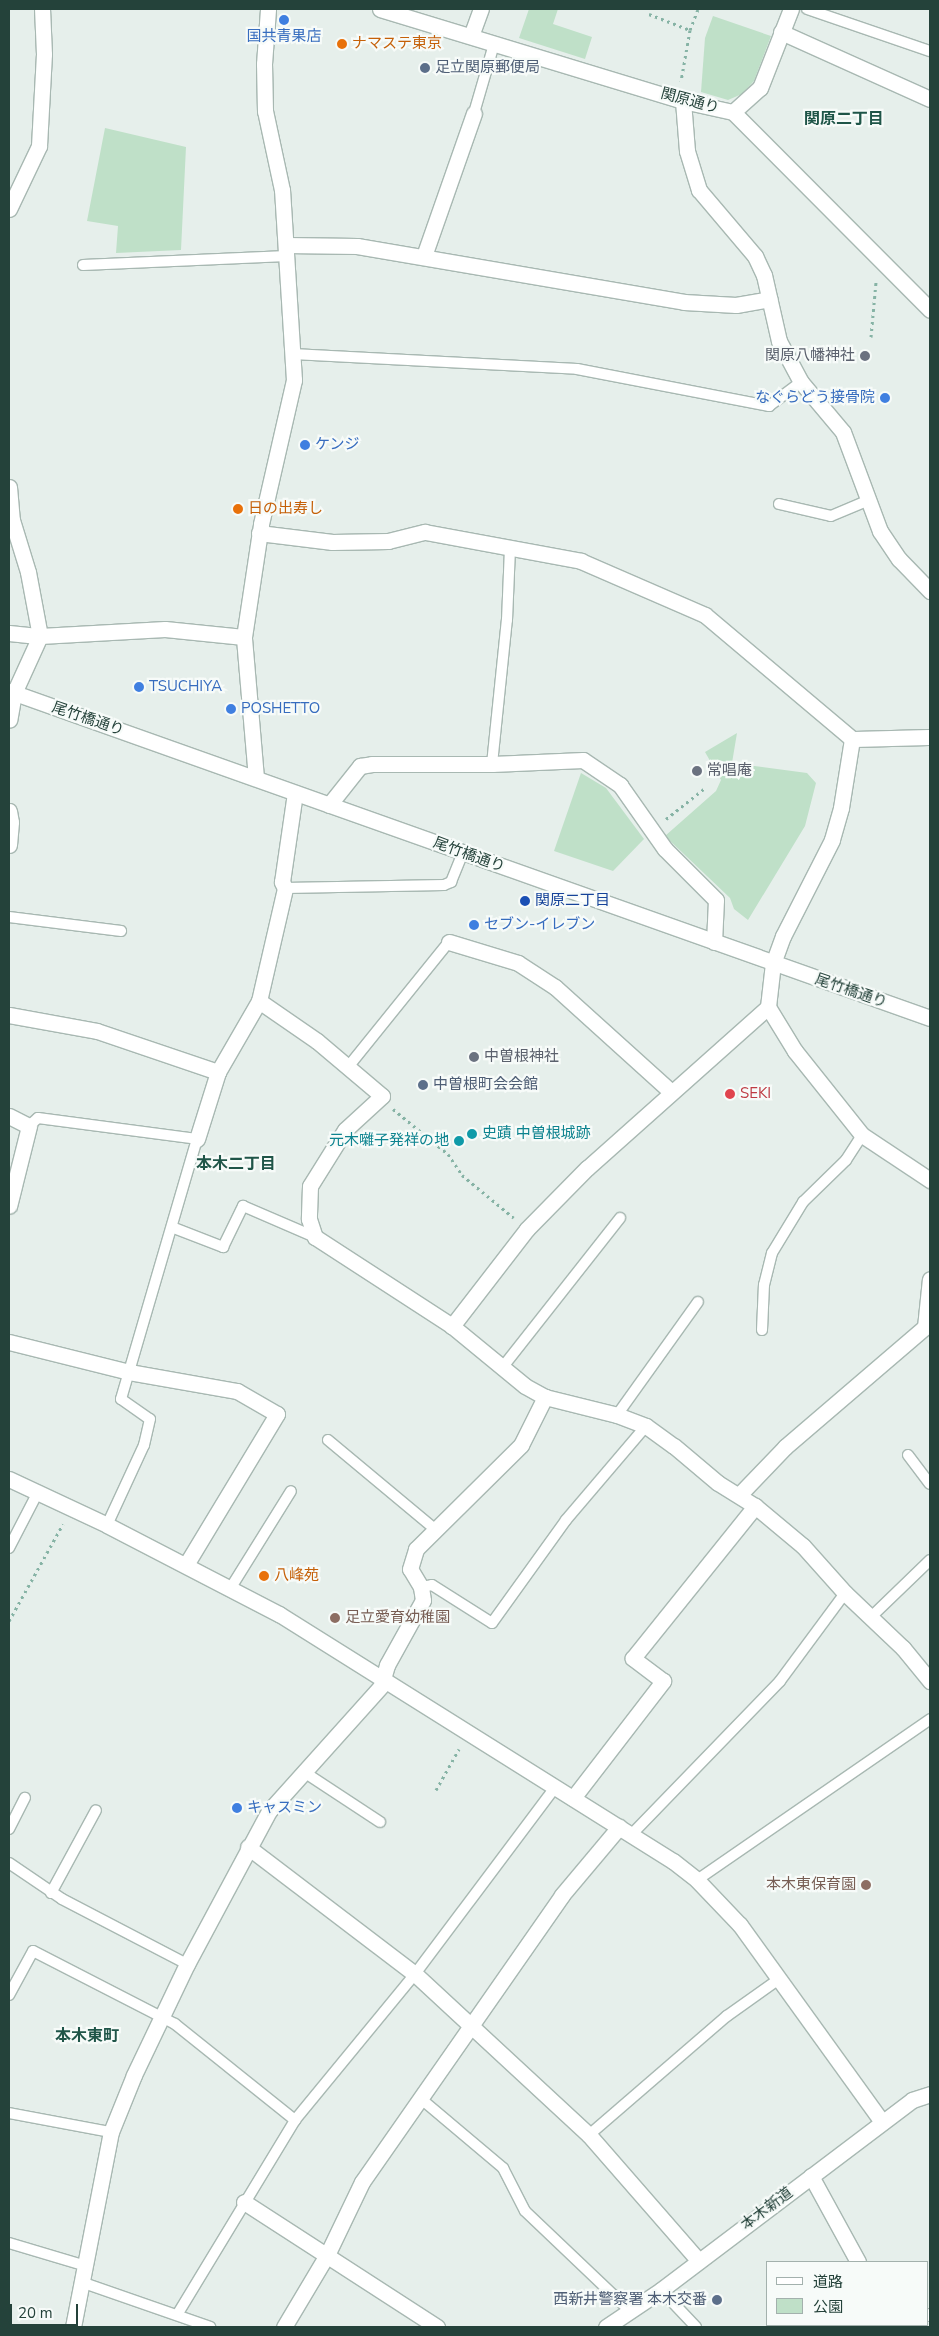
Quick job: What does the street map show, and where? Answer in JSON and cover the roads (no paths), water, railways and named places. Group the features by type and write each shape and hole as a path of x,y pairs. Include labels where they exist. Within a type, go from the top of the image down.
{"street":[{"path":"9,209 39,146 44,54 42,9"},
{"path":"256,778 244,638 259,533 294,380 282,190 265,111 264,64 268,9"},
{"name":"関原通り","path":"380,9 681,95 733,112 930,310"},
{"path":"471,36 481,9"},
{"path":"733,112 760,88 791,9"},
{"path":"782,32 930,99"},
{"path":"681,95 687,151 699,190 754,256 764,275 778,341 801,382 844,432 880,531 899,559 930,591"},
{"path":"424,256 474,113"},
{"path":"287,250 357,246 684,302 729,306 769,298"},
{"path":"9,487 12,520 28,572 40,636 11,692 9,720"},
{"path":"259,533 332,542 388,541 425,532 580,561 705,615 852,739 930,737"},
{"path":"9,633 40,636 164,629 244,638"},
{"name":"尾竹橋通り","path":"11,692 930,1018"},
{"path":"852,739 842,808 832,840 783,936 773,963 768,1007 795,1051 862,1135 930,1180"},
{"path":"329,805 360,766 492,764 583,760 620,784 665,849 716,900 714,942"},
{"path":"197,1139 218,1072 259,1001 285,888 282,882 295,793"},
{"path":"9,811 12,822 9,845"},
{"path":"449,942 518,963 556,987 670,1091"},
{"path":"259,1001 348,1067 382,1096 345,1130 310,1186 309,1220 315,1237 452,1326 502,1368 545,1397 617,1415 646,1426 718,1483 740,1494 803,1546 845,1593 903,1648 930,1681"},
{"path":"452,1326 527,1229 670,1091 768,1007"},
{"path":"9,1015 97,1031 218,1072"},
{"path":"9,1116 29,1126 9,1206"},
{"path":"740,1494 785,1448 928,1329 930,1279"},
{"path":"9,1342 129,1372 237,1391 277,1414 186,1565"},
{"path":"73,2327 83,2265 112,2132 187,1964 248,1847 269,1812 345,1728 384,1678 387,1665 423,1600 421,1587 410,1569 416,1549 435,1528 521,1445 545,1397"},
{"path":"9,1479 107,1525 279,1614 556,1786 697,1880 740,1925 882,2122"},
{"path":"573,1798 664,1681 633,1658 755,1506"},
{"path":"284,2327 327,2255 362,2182 469,2026 562,1895 625,1831"},
{"path":"248,1847 414,1974 589,2135 699,2261"},
{"name":"本木新道","path":"606,2327 661,2290 912,2100 929,2093"},
{"path":"811,2176 857,2261"},
{"path":"244,2202 437,2327"}],"lane":[{"path":"807,9 930,51"},
{"path":"474,113 492,51"},
{"path":"83,265 287,250"},
{"path":"293,354 577,369 769,406 801,382"},
{"path":"779,504 830,516 869,500"},
{"path":"492,764 507,620 510,548"},
{"path":"285,888 444,885 451,882 463,853"},
{"path":"9,917 121,931"},
{"path":"348,1067 449,942"},
{"path":"29,1126 38,1118 197,1139 174,1228 122,1399 150,1419 144,1446 107,1525"},
{"path":"762,1330 764,1285 772,1253 803,1202 846,1160 862,1135"},
{"path":"174,1228 223,1247 242,1206 315,1237"},
{"path":"502,1368 620,1218"},
{"path":"617,1415 698,1302"},
{"path":"421,1587 432,1585 492,1624 566,1520 646,1426"},
{"path":"328,1440 435,1528"},
{"path":"908,1454 930,1484"},
{"path":"230,1589 291,1491"},
{"path":"9,1548 38,1492"},
{"path":"870,1618 930,1560"},
{"path":"625,1831 780,1681 845,1593"},
{"path":"697,1880 930,1718"},
{"path":"304,1772 380,1822"},
{"path":"177,2315 295,2120 414,1974 556,1786"},
{"path":"9,1829 25,1798"},
{"path":"51,1893 96,1810"},
{"path":"9,1863 51,1893 187,1964"},
{"path":"9,1995 32,1951 175,2024 295,2120"},
{"path":"589,2135 727,2016 779,1979"},
{"path":"420,2098 503,2168 525,2212 630,2311"},
{"path":"9,2113 112,2132"},
{"path":"9,2243 83,2265"},
{"path":"81,2282 210,2327"},
{"path":"661,2290 696,2327"}],"place":[{"name":"国共青果店","path":"284,20"},
{"name":"ナマステ東京","path":"342,44"},
{"name":"足立関原郵便局","path":"425,68"},
{"name":"関原八幡神社","path":"865,356"},
{"name":"なぐらどう接骨院","path":"885,398"},
{"name":"ケンジ","path":"305,445"},
{"name":"日の出寿し","path":"238,509"},
{"name":"TSUCHIYA","path":"139,687"},
{"name":"POSHETTO","path":"231,709"},
{"name":"常唱庵","path":"697,771"},
{"name":"関原二丁目","path":"525,901"},
{"name":"セブン-イレブン","path":"474,925"},
{"name":"中曽根神社","path":"474,1057"},
{"name":"中曽根町会会館","path":"423,1085"},
{"name":"SEKI","path":"730,1094"},
{"name":"史蹟 中曽根城跡","path":"472,1134"},
{"name":"元木囃子発祥の地","path":"459,1141"},
{"name":"八峰苑","path":"264,1576"},
{"name":"足立愛育幼稚園","path":"335,1618"},
{"name":"キャスミン","path":"237,1808"},
{"name":"本木東保育園","path":"866,1885"},
{"name":"西新井警察署 本木交番","path":"717,2300"}],"district":[{"name":"関原二丁目","path":"844,119"},
{"name":"本木二丁目","path":"236,1164"},
{"name":"本木東町","path":"87,2036"}]}
